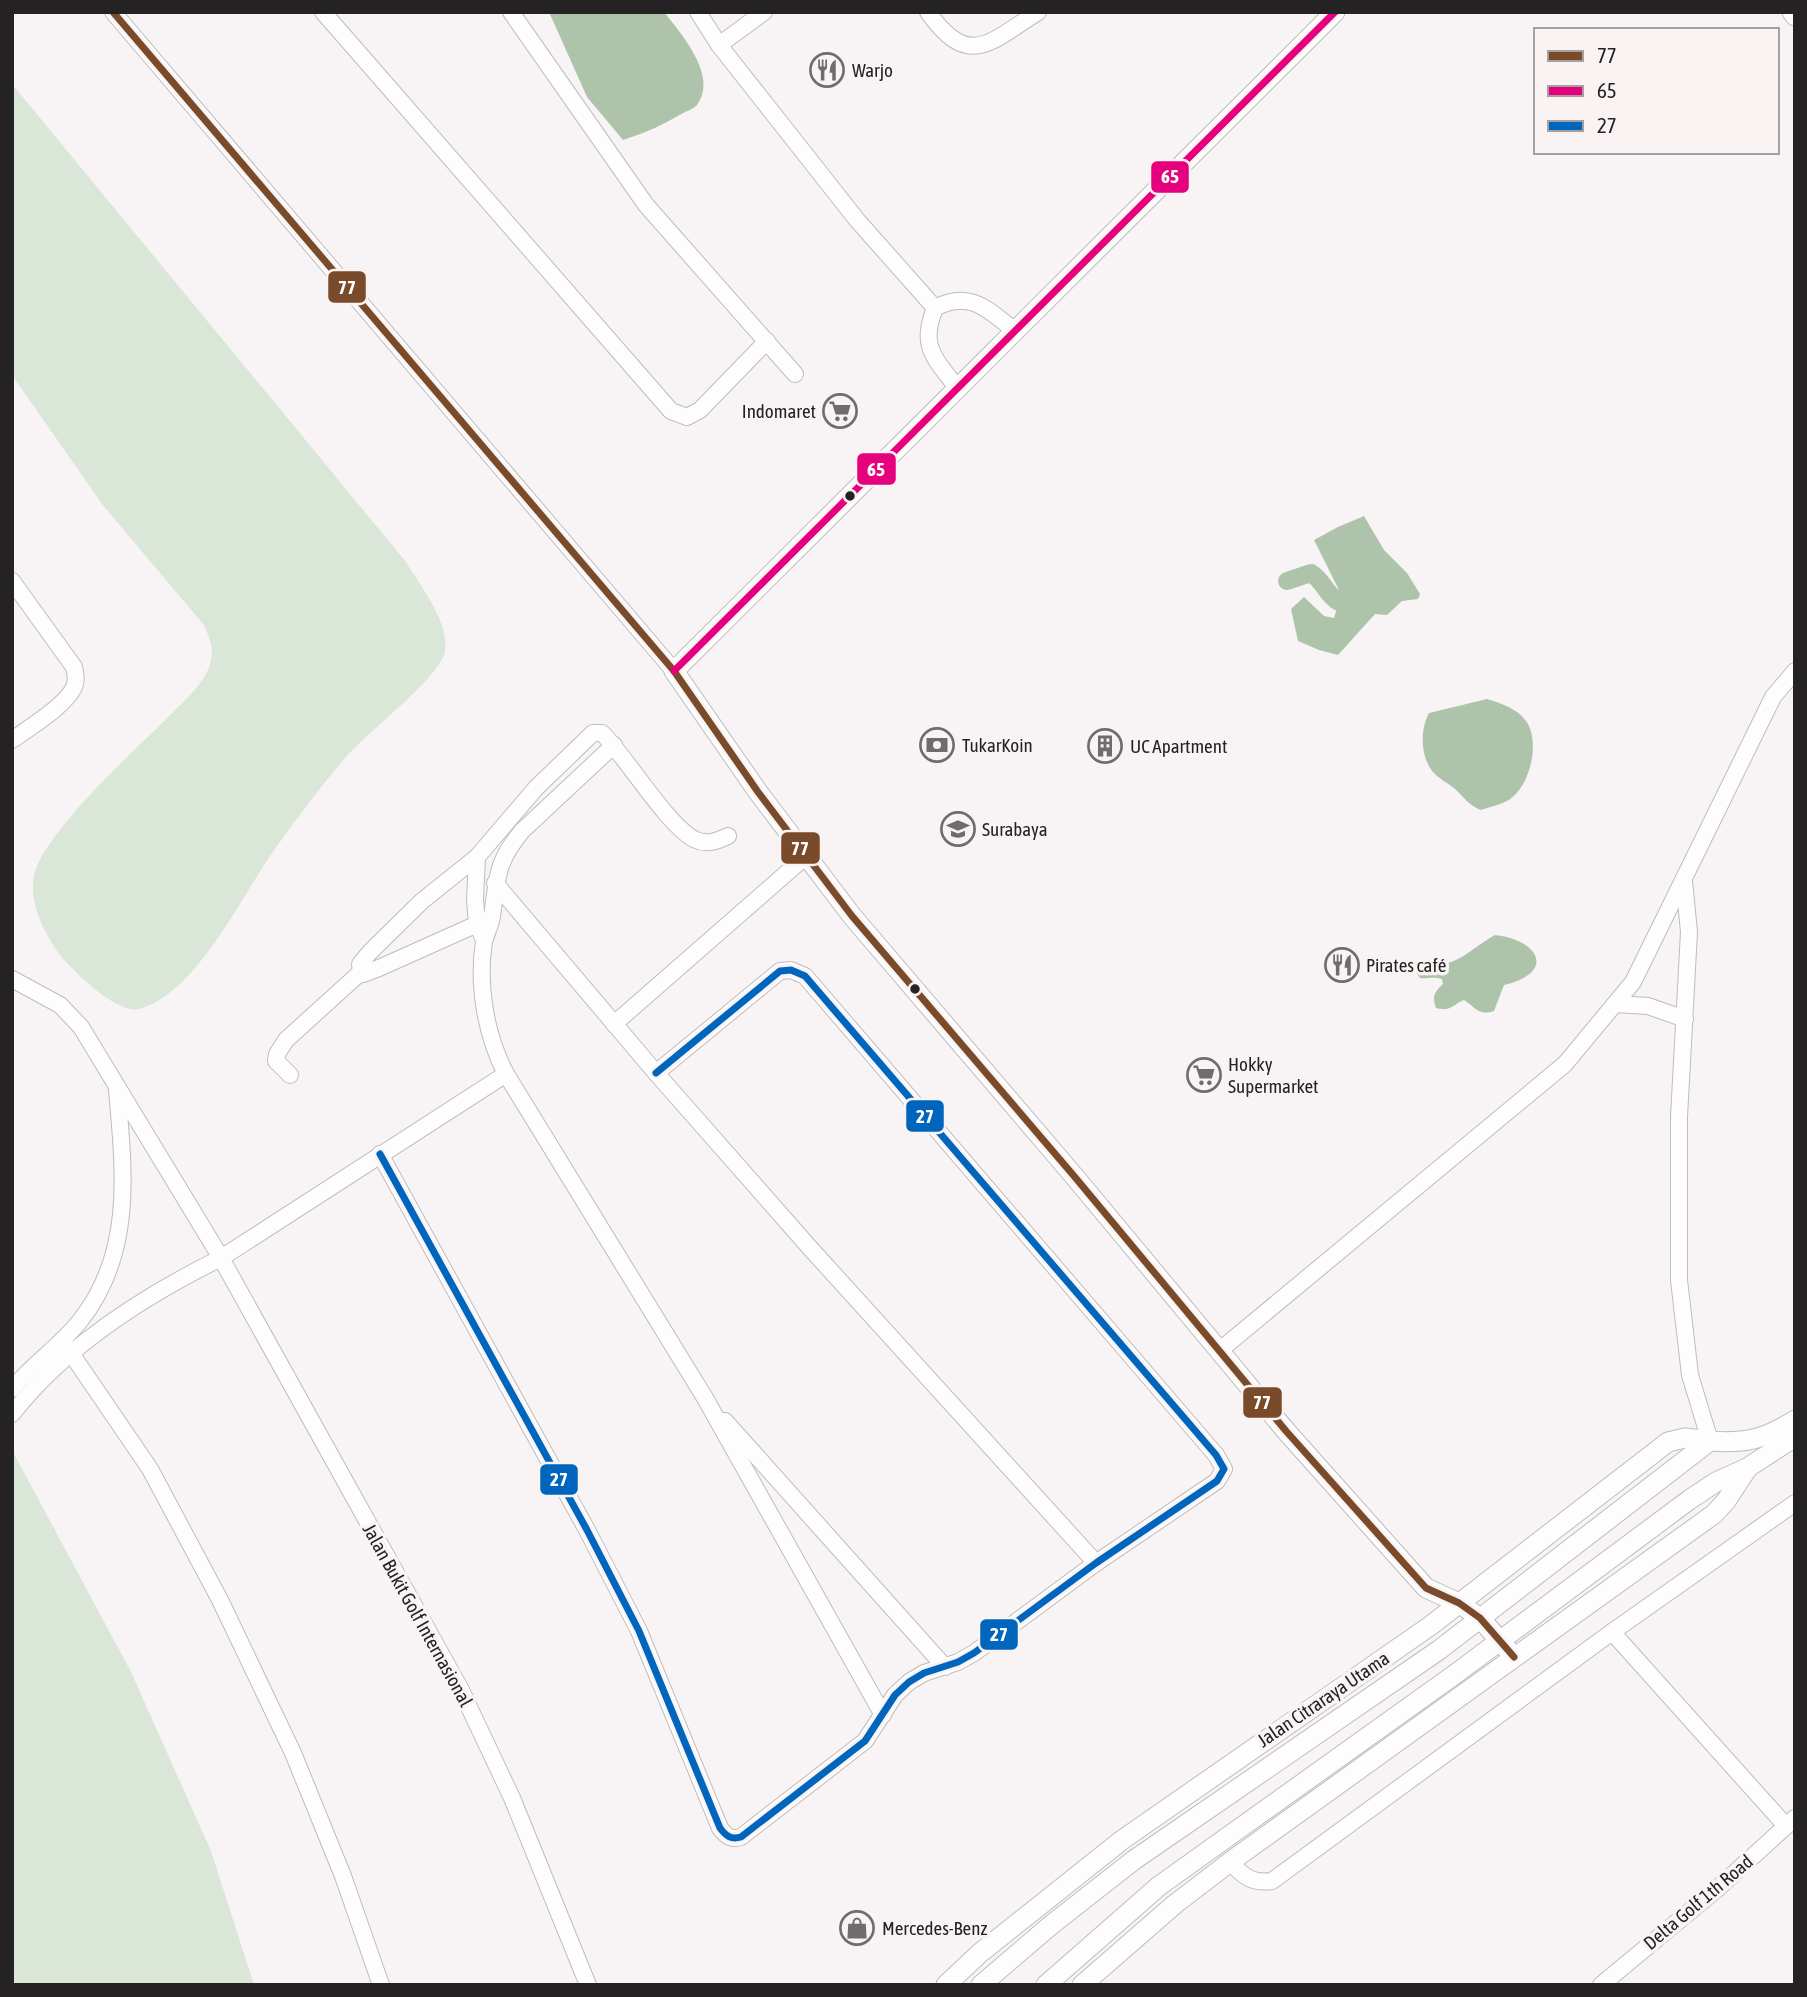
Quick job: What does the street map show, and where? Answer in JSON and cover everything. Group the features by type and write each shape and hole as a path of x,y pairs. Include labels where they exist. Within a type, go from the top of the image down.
{"street":[{"path":"113,12 674,671 805,857 925,1005 1074,1176 1286,1431 1426,1588 1460,1603 1480,1618 1514,1657"},
{"path":"323,12 671,411 687,417 700,410 767,341"},
{"path":"511,12 646,205 795,374"},
{"path":"698,12 719,46 857,220 935,309"},
{"path":"719,46 764,12"},
{"path":"928,12 953,41 978,47 1038,12"},
{"path":"674,671 1335,12"},
{"path":"957,388 930,347 927,330 935,309 955,300 970,301 991,312 1015,331"},
{"path":"12,581 74,667 76,675 75,685 63,701 12,740"},
{"path":"1219,1351 1565,1064 1633,982 1773,697 1795,671"},
{"path":"290,1075 276,1061 279,1049 286,1040 361,972 362,961 422,901 477,857 536,788 593,733 602,733 614,745 669,816 686,833 705,842 728,836"},
{"path":"614,745 522,831 502,860 484,921 484,1005 492,1040 506,1074 705,1398 883,1715"},
{"path":"477,857 475,900 484,921"},
{"path":"614,1024 805,857"},
{"path":"1684,878 1689,932 1679,1117 1679,1280 1690,1375 1710,1441"},
{"path":"495,883 656,1073 819,1258 1096,1563"},
{"path":"361,972 367,973 484,921"},
{"path":"380,1154 587,1530 639,1631 724,1833 735,1839 865,1741 895,1695 909,1682 924,1673 945,1667 974,1653 1096,1563 1217,1482 1224,1469 1222,1463 806,976 791,970 780,971 656,1073"},
{"name":"Jalan Bukit Golf Internasional","path":"12,979 60,1005 81,1027 220,1258 461,1690 512,1798 588,1985"},
{"path":"1615,1004 1648,1006 1685,1019"},
{"path":"12,1389 66,1347 220,1258 506,1074"},
{"path":"12,1414 66,1347 99,1293 118,1241 122,1223 122,1155 116,1085"},
{"path":"66,1347 150,1469 220,1600 293,1753 343,1876 381,1985"},
{"path":"705,1398 945,1667"},
{"name":"Jalan Citraraya Utama","path":"946,1985 980,1953 1122,1839 1430,1626 1668,1442 1685,1438 1742,1442 1768,1436 1795,1420"},
{"path":"1046,1985 1159,1886 1454,1675 1689,1500 1716,1482 1747,1468 1795,1437"},
{"name":"Jalan Citraraya Utama","path":"981,1985 1051,1925 1134,1860 1439,1650 1710,1441"},
{"path":"1082,1985 1175,1904 1230,1862 1714,1514 1726,1502 1747,1468"},
{"path":"1230,1862 1245,1878 1259,1883 1272,1881 1612,1632 1795,1503"},
{"path":"1426,1588 1430,1626 1439,1650 1467,1693"},
{"path":"1612,1632 1791,1822"},
{"name":"Delta Golf 1th Road","path":"1601,1985 1717,1889 1791,1822"}],"shaded area":[{"path":"549,12 664,12 688,43 701,69 703,94 697,105 661,125 623,140 587,97"},
{"path":"12,84 406,562 440,619 446,644 444,655 428,678 347,756 312,798 200,962 181,983 161,999 139,1009 120,1006 109,1000 64,960 37,913 33,881 51,841 69,818 200,683 209,668 211,646 203,624 102,504 12,375"},
{"path":"1364,516 1384,550 1407,573 1420,594 1418,599 1402,601 1387,615 1375,614 1338,655 1298,641 1291,609 1304,597 1324,616 1334,618 1339,602 1338,588 1314,540"},
{"path":"1487,699 1520,714 1528,724 1533,744 1530,766 1515,795 1507,801 1481,810 1433,772 1424,751 1423,735 1429,713"},
{"path":"1495,935 1523,943 1531,950 1536,957 1536,965 1531,973 1504,985 1494,1011 1481,1012 1464,1000 1448,1009 1436,1008 1435,995 1443,984 1442,979 1420,978 1416,973 1417,965 1451,962"},
{"path":"12,1450 131,1672 211,1851 254,1985 12,1985"}],"waterway":[{"path":"1287,581 1311,573 1339,602"}],"transit line":[{"name":"77","path":"113,12 674,671 758,792 852,916 1074,1176 1286,1431 1426,1588 1459,1603 1480,1618 1514,1657"},
{"name":"65","path":"674,671 1335,12"},
{"name":"27","path":"380,1154 587,1530 639,1631 720,1828 729,1837 741,1837 865,1741 895,1695 909,1682 924,1673 958,1662 974,1653 1096,1563 1217,1481 1224,1469 1216,1455 805,976 791,970 780,971 656,1073"}],"place":[{"name":"Warjo","path":"827,70"},
{"name":"Indomaret","path":"840,411"},
{"name":"TukarKoin","path":"937,745"},
{"name":"UC Apartment","path":"1105,746"},
{"name":"Surabaya","path":"958,829"},
{"name":"Pirates café","path":"1342,965"},
{"name":"Hokky Supermarket","path":"1204,1075"},
{"name":"Mercedes-Benz","path":"857,1928"}]}
